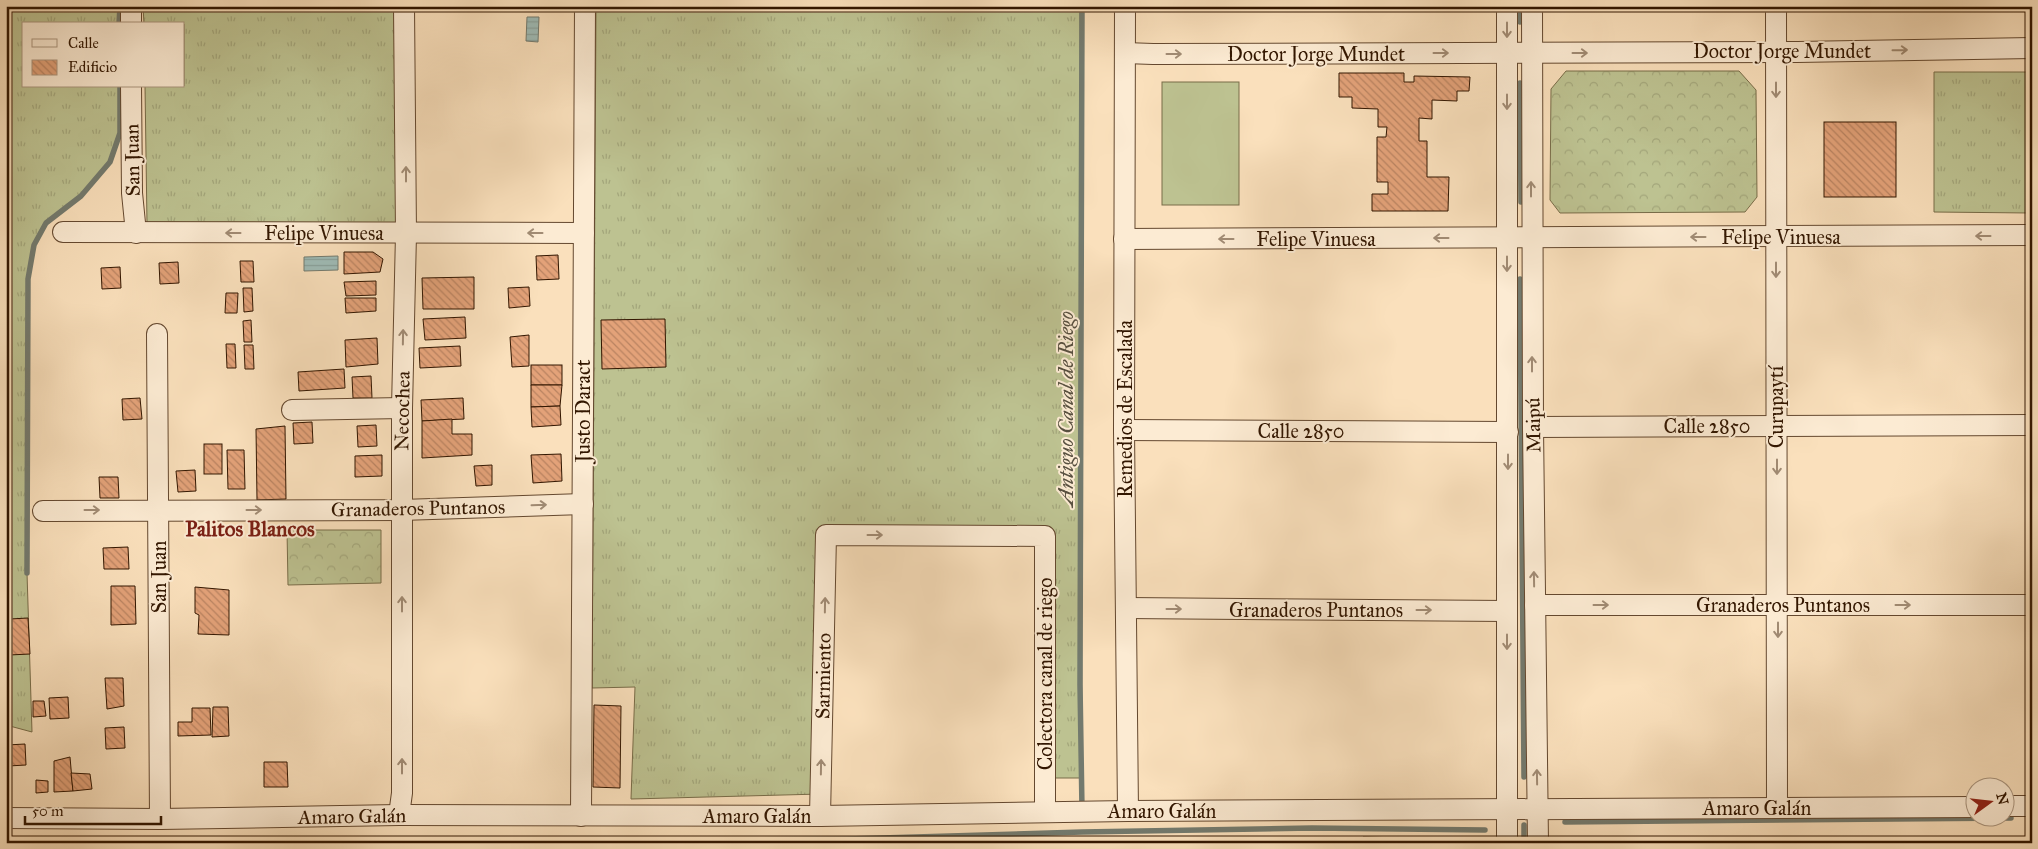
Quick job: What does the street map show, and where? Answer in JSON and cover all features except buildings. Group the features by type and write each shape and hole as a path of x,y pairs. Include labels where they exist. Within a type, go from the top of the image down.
{"street":[{"path":"131,6 131,22"},
{"name":"Necochea","path":"398,815 402,793 401,510 406,234 404,6"},
{"name":"Justo Daract","path":"581,816 585,6"},
{"name":"Remedios de Escalada","path":"1125,6 1124,430 1128,811"},
{"name":"Maipú","path":"1507,6 1507,843"},
{"name":"Maipú","path":"1532,6 1532,427 1538,843"},
{"name":"Curupaytí","path":"1776,6 1777,808"},
{"name":"Doctor Jorge Mundet","path":"1125,52 1153,54 1776,52 2032,48"},
{"name":"San Juan","path":"132,88 132,193 136,233"},
{"name":"Felipe Vinuesa","path":"63,232 584,233"},
{"name":"Felipe Vinuesa","path":"1124,239 2032,236"},
{"name":"San Juan","path":"157,334 160,819"},
{"path":"292,410 402,408"},
{"name":"Calle 2850","path":"1532,427 2032,425"},
{"name":"Calle 2850","path":"1124,430 1508,432"},
{"name":"Granaderos Puntanos","path":"43,510 401,510 583,504"},
{"name":"Sarmiento","path":"820,816 826,535 1045,536"},
{"name":"Colectora canal de riego","path":"1045,536 1045,812"},
{"name":"Granaderos Puntanos","path":"1534,605 2032,605"},
{"name":"Granaderos Puntanos","path":"1126,608 1506,610"},
{"name":"Amaro Galán","path":"6,818 160,819 398,815 820,816 1128,811 1966,806"},
{"path":"2016,806 2032,806"}],"green space":[{"path":"6,6 120,6 119,22 22,22 22,88 120,88 120,133 110,162 81,196 46,223 34,245 28,279 27,573 32,732 6,725"},
{"path":"143,6 396,6 398,228 147,224 145,88 185,88 185,22 144,22"},
{"path":"596,6 1080,6 1082,778 1046,778 1045,536 827,535 821,794 631,799 635,687 592,688"},
{"path":"1566,71 1739,71 1756,90 1757,197 1745,212 1560,213 1550,200 1551,89"},
{"path":"1934,72 2029,72 2029,213 1934,212"},
{"path":"1162,82 1239,82 1239,205 1162,205"},
{"path":"287,530 381,530 381,583 288,585"},
{"path":"594,840 684,841 684,843 498,843"}],"water":[{"path":"527,17 539,17 538,42 526,41"},
{"path":"338,256 338,270 304,271 304,257"}],"waterway":[{"path":"119,22 120,6"},
{"name":"Antiguo Canal de Riego","path":"1082,6 1080,685 1082,809"},
{"path":"1520,6 1520,22"},
{"path":"1520,83 1521,202"},
{"path":"27,573 28,279 34,245 46,223 81,196 110,162 120,133 120,88"},
{"path":"1520,279 1524,777"},
{"path":"1565,822 1966,818"},
{"path":"1524,825 1524,843"},
{"path":"621,841 847,839 1312,828 1485,830"},
{"path":"498,843 594,840"}],"district":[{"name":"Palitos Blancos","path":"250,529"}]}
